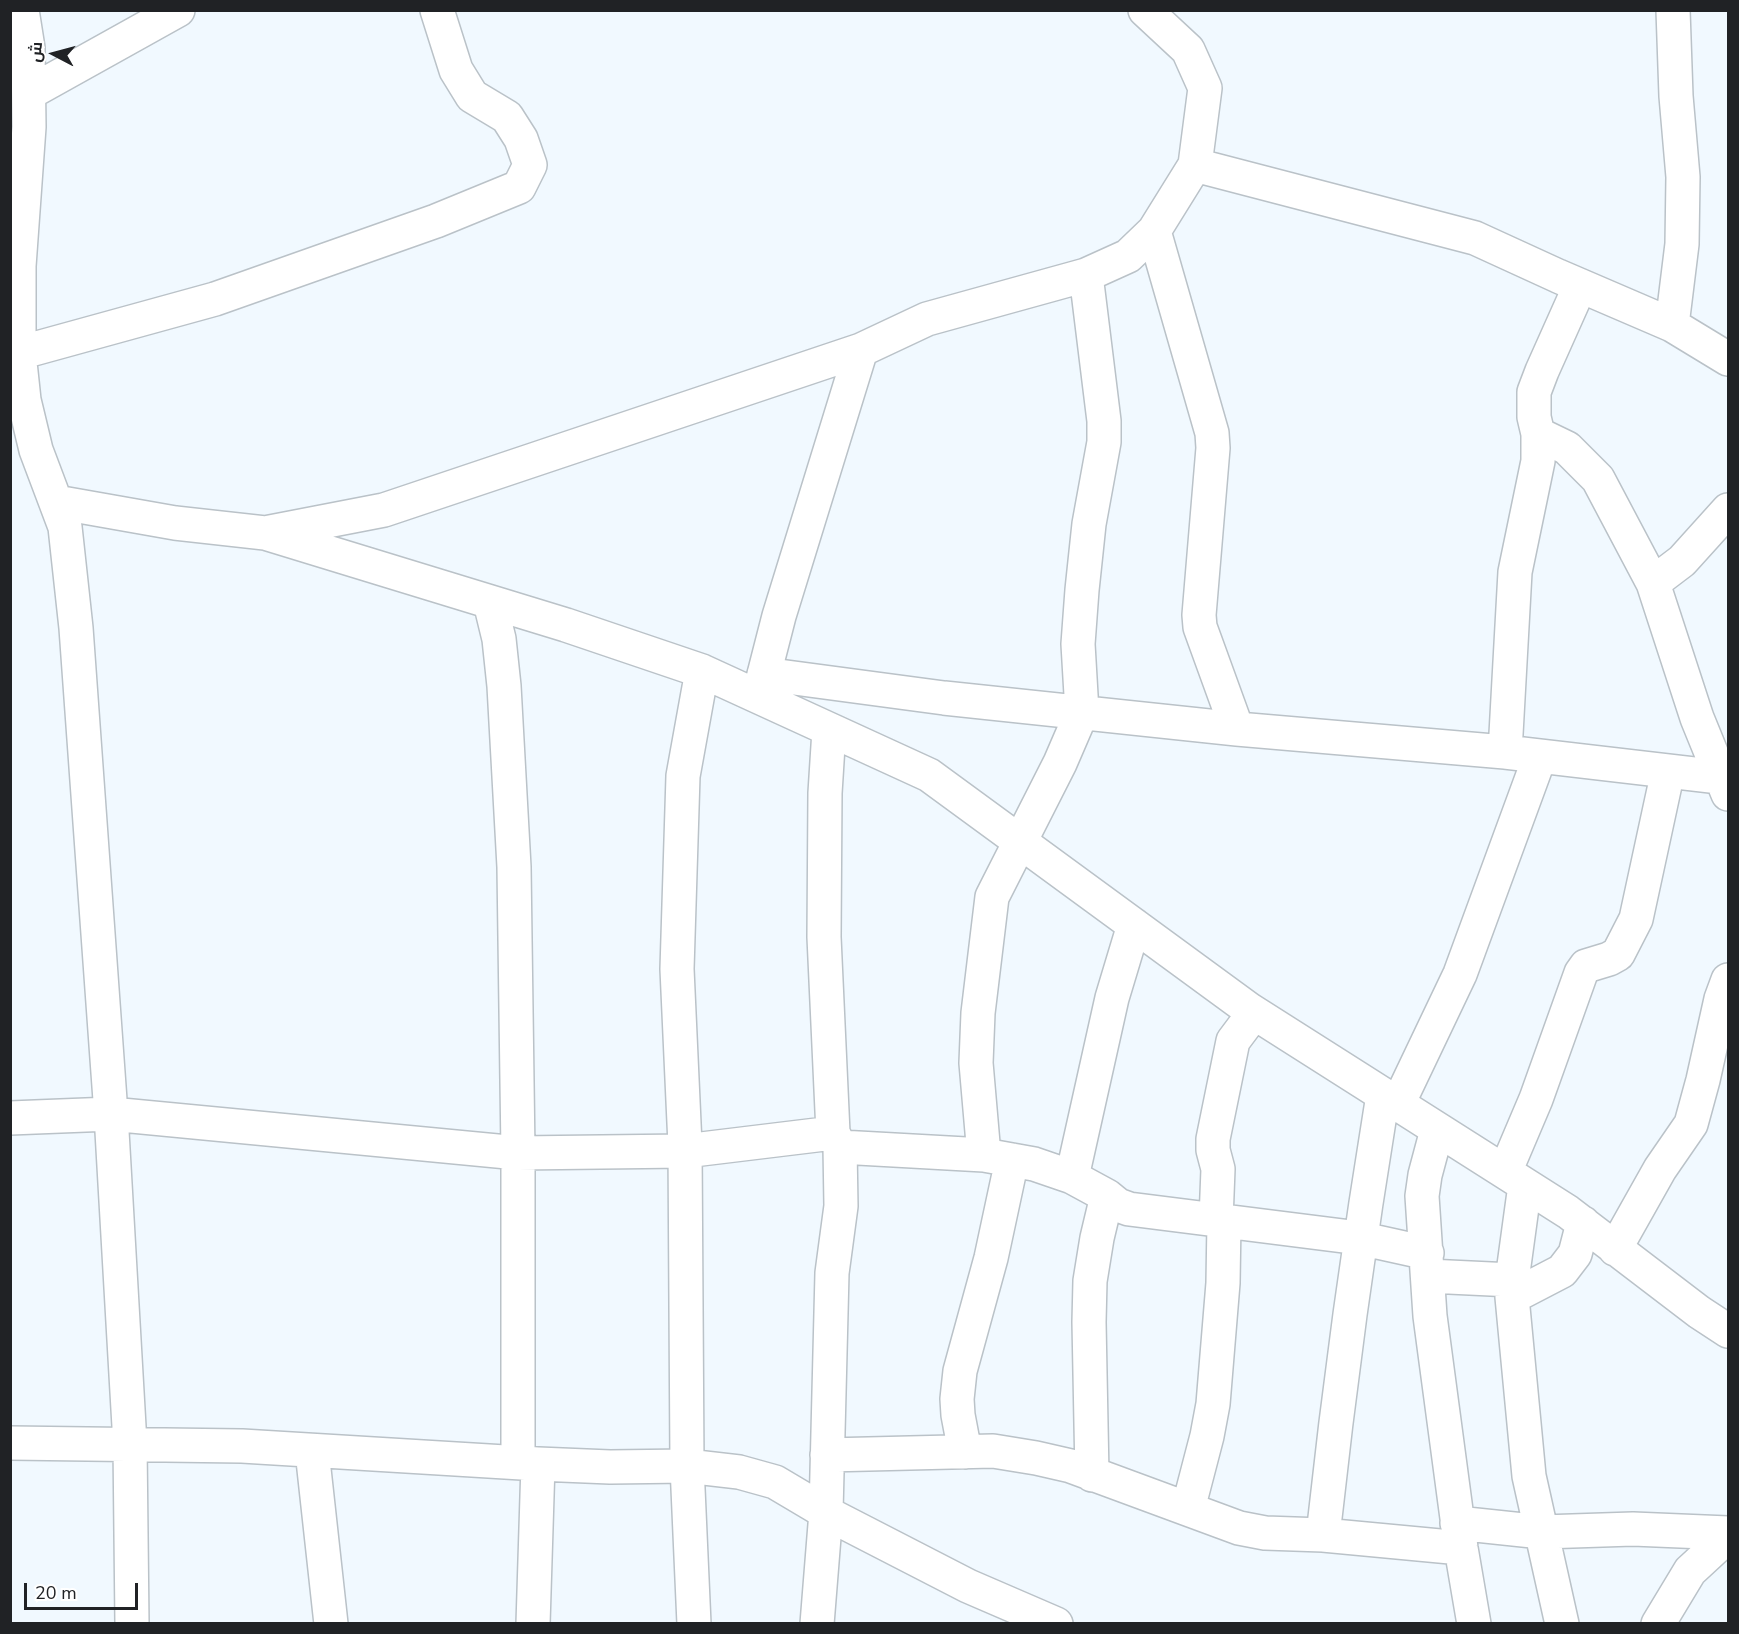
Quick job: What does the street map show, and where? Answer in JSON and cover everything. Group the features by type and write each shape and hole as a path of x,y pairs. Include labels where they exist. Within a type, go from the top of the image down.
{"street":[{"path":"22,10 28,48 29,127 19,266 19,354 24,400 36,450 65,527 76,628 111,1114 130,1444 132,1623"},
{"path":"29,93 178,10"},
{"path":"19,354 215,299 435,221 519,187 530,165 521,139 507,117 472,96 456,70 437,10"},
{"path":"1672,326 1682,244 1683,189 1676,96 1673,10"},
{"path":"265,533 384,510 861,350 927,319 1086,275 1128,256 1154,231 1195,165 1205,88 1188,50 1150,12"},
{"path":"1195,165 1475,238 1672,326 1728,359"},
{"path":"1154,231 1212,432 1213,448 1199,615 1200,627 1237,729"},
{"path":"964,1452 957,1399 960,1371 991,1258 998,1158 976,1063 978,1012 986,934 992,897 1060,763 1082,712 1078,644 1082,591 1089,524 1104,442 1104,420 1086,275"},
{"path":"1505,752 1515,572 1538,461 1534,392 1581,286"},
{"path":"761,686 779,616 861,350"},
{"path":"1538,434 1567,448 1598,479 1653,583 1697,718 1726,783"},
{"path":"57,501 175,523 265,533 490,602 702,671 761,686 944,698 1237,729 1505,752 1668,771 1726,783"},
{"path":"1653,583 1682,561 1728,510"},
{"path":"490,602 499,639 504,686 514,867 518,1154 533,1623"},
{"path":"694,1623 687,1466 685,1152 677,969 683,776 702,671"},
{"path":"761,686 829,730 929,775 1254,1013 1583,1223 1699,1312 1728,1331"},
{"path":"817,1623 826,1512 832,1273 841,1206 824,938 825,794 829,730"},
{"path":"1323,1535 1359,1238 1391,1099 1460,974 1540,756"},
{"path":"1562,1623 1529,1476 1512,1289 1515,1178 1536,1099 1581,972 1586,966 1618,954 1636,919 1668,771"},
{"path":"1072,1177 1112,998 1134,925"},
{"path":"1615,1249 1660,1169 1691,1124 1721,999 1728,980"},
{"path":"1188,1509 1213,1404 1223,1283 1218,1169 1213,1150 1217,1118 1233,1041 1254,1013"},
{"path":"10,1118 111,1114 518,1154 685,1152 837,1140 998,1158 1034,1164 1072,1177 1107,1196 1118,1205 1130,1209 1359,1238 1427,1265 1512,1289 1562,1271 1575,1254 1583,1223"},
{"path":"1437,1130 1425,1175 1422,1215 1437,1378 1474,1623"},
{"path":"1092,1475 1090,1281 1107,1196"},
{"path":"10,1443 242,1446 610,1467 687,1466 739,1472 776,1482 826,1512 968,1586 1056,1623"},
{"path":"312,1451 332,1623"},
{"path":"827,1455 993,1451 1036,1458 1071,1466 1239,1528 1265,1533 1459,1535 1633,1529 1728,1535"},
{"path":"1658,1623 1690,1571 1728,1535"}]}
